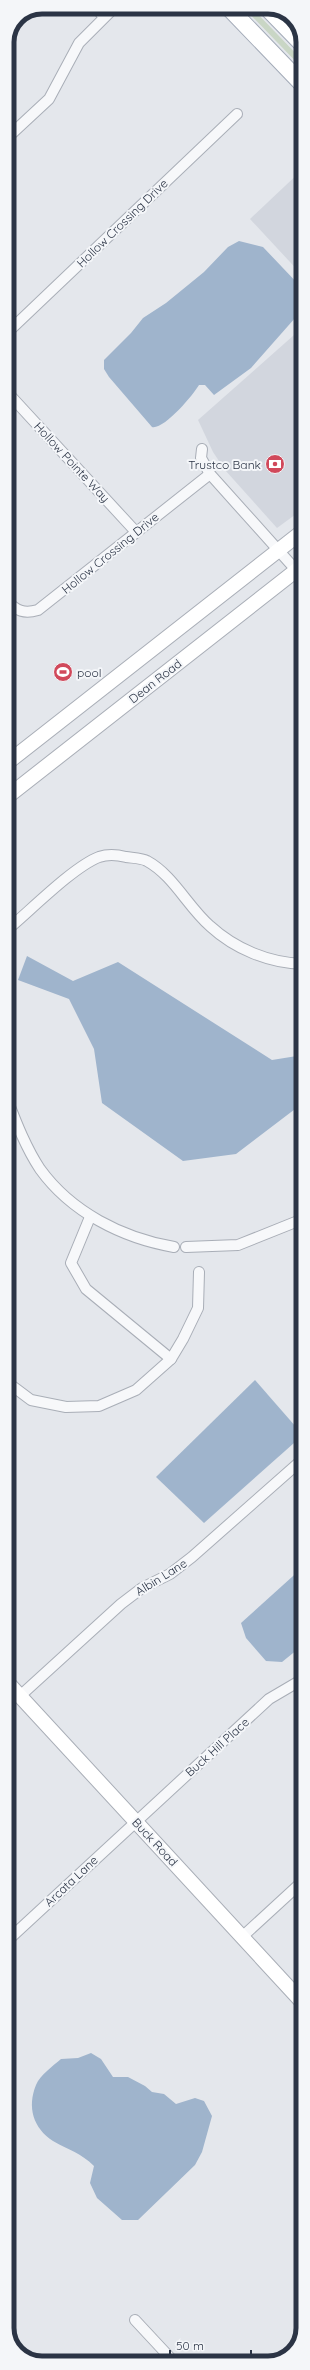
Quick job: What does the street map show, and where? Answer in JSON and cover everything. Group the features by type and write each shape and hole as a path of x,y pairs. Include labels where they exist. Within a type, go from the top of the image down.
{"main road":[{"path":"235,14 296,78"},
{"path":"273,14 295,37"},
{"path":"14,758 296,537"},
{"name":"Dean Road","path":"14,792 296,570"},
{"name":"Buck Road","path":"14,1690 296,1995"}],"street":[{"path":"101,14 104,17"},
{"path":"14,132 49,99 79,43 107,14"},
{"name":"Hollow Crossing Drive","path":"14,326 237,114"},
{"name":"Hollow Pointe Way","path":"14,400 136,532"},
{"path":"202,449 201,458 210,474 278,551 296,566"},
{"name":"Hollow Crossing Drive","path":"14,608 16,610 28,613 38,610 210,474"},
{"path":"14,924 79,868 100,857 115,855 146,860 166,876 193,910 211,928 249,953 282,964 296,964"},
{"path":"14,1129 40,1168 69,1201 90,1217 148,1242 174,1247"},
{"path":"90,1217 70,1264 86,1289 171,1359"},
{"path":"186,1247 238,1245 296,1222"},
{"path":"14,1387 31,1400 66,1407 99,1406 136,1390 171,1359 183,1339 198,1308 199,1272"},
{"name":"Albin Lane","path":"20,1696 120,1604 142,1588 170,1574 192,1557 296,1465"},
{"name":"Buck Hill Place","path":"136,1821 269,1699 296,1683"},
{"name":"Arcata Lane","path":"14,1934 136,1821"},
{"path":"242,1937 296,1887"},
{"path":"135,2320 168,2356"}],"shaded area":[{"path":"296,176 296,268 250,219"},
{"path":"296,333 296,514 277,528 225,470 213,452 198,420"}],"green space":[{"path":"250,14 258,14 296,54 296,62"}],"water":[{"path":"239,241 263,247 296,282 296,317 251,368 214,395 205,385 199,385 171,418 164,423 152,427 109,377 104,369 104,360 131,333 143,318 166,303 204,272 228,247"},
{"path":"27,956 73,981 118,962 272,1060 296,1056 296,1108 236,1154 183,1161 102,1103 94,1049 69,999 18,980"},
{"path":"255,1380 296,1427 296,1441 204,1523 156,1477"},
{"path":"296,1573 296,1651 282,1662 266,1661 246,1638 241,1623"},
{"path":"91,2053 101,2059 113,2077 128,2077 145,2086 152,2092 164,2094 176,2104 195,2098 204,2101 212,2116 202,2152 195,2165 138,2220 122,2220 97,2198 90,2183 94,2166 80,2155 46,2136 36,2123 32,2109 33,2093 38,2081 44,2074 61,2059 78,2058"}],"place":[{"name":"Trustco Bank","path":"275,464"},
{"name":"pool","path":"63,672"}]}
